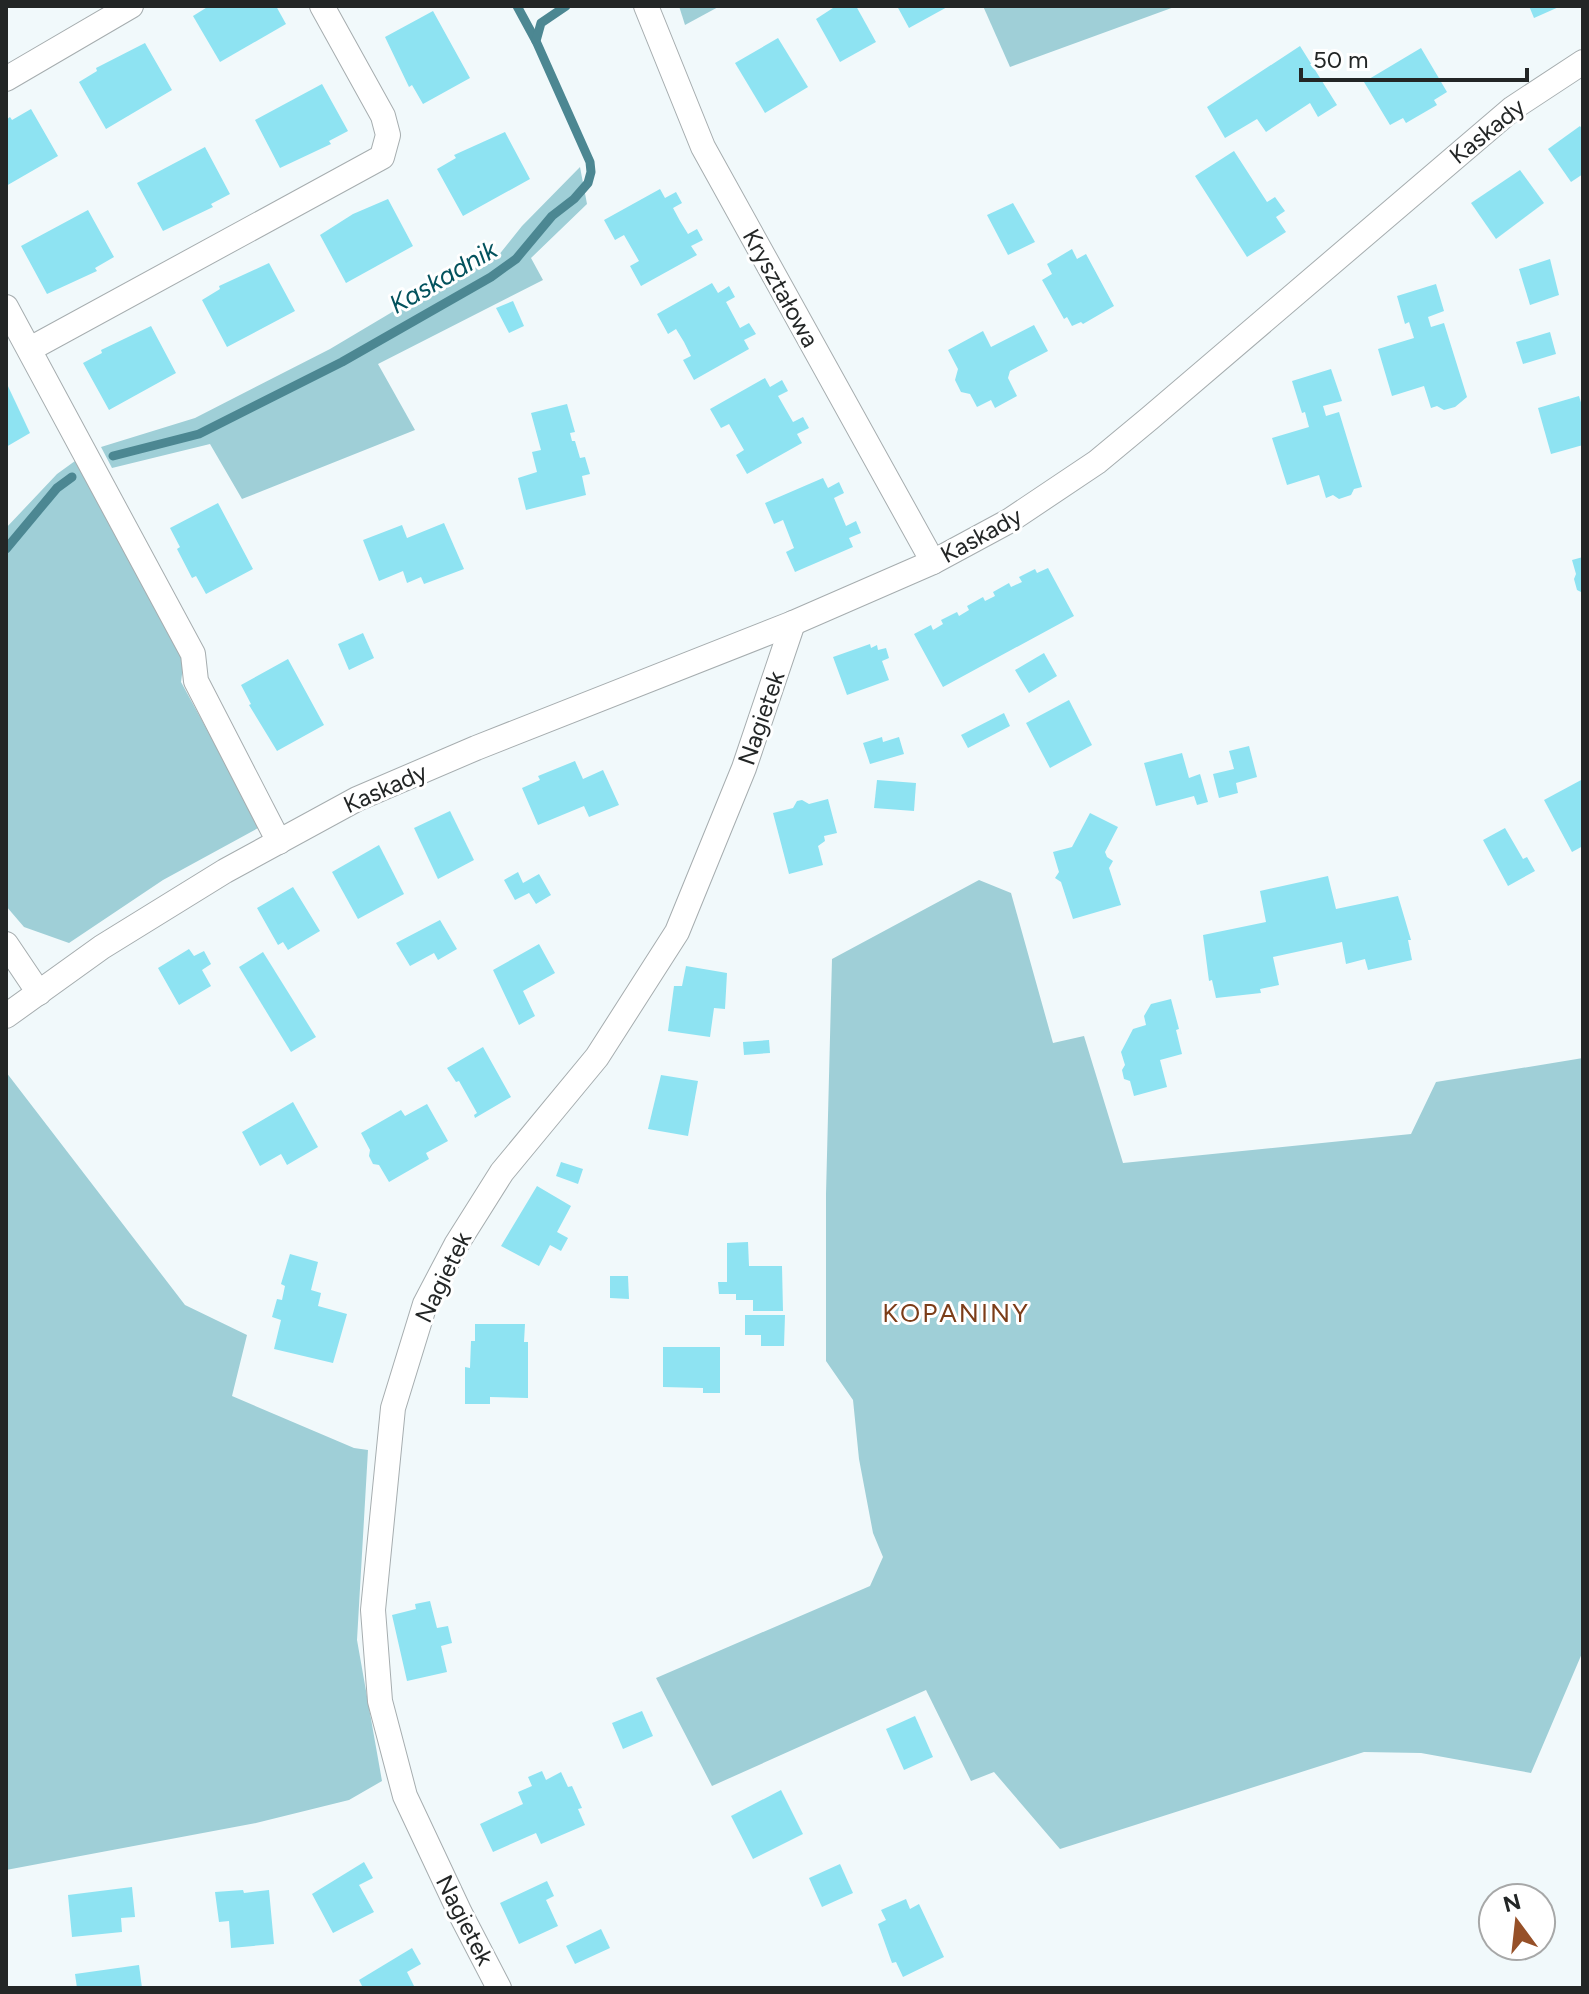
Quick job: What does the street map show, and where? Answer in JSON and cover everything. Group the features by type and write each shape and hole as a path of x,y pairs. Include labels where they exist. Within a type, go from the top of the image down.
{"street":[{"path":"6,79 131,6"},
{"path":"30,349 382,157 388,135 383,116 322,6"},
{"name":"Kryształowa","path":"646,6 703,147 933,562"},
{"name":"Kaskady","path":"6,1016 102,947 225,871 357,799 463,753 793,623 933,562 1009,521 1097,462 1488,128 1583,62"},
{"path":"6,307 193,654 196,681 279,842"},
{"name":"Nagietek","path":"499,1988 405,1796 380,1701 373,1610 382,1492 393,1408 425,1304 456,1245 502,1172 597,1057 677,932 744,768 793,623"},
{"path":"6,944 39,993"}],"shaded area":[{"path":"679,6 720,6 685,25"},
{"path":"983,6 1177,6 1010,67"},
{"path":"580,167 587,204 531,258 543,280 378,364 415,430 242,499 210,444 112,468 101,447 195,418 330,349 404,305 498,256 522,226"},
{"path":"75,461 184,659 181,682 260,827 163,880 69,943 24,927 6,906 6,528 57,474"},
{"path":"979,880 1011,893 1053,1043 1084,1036 1123,1163 1411,1134 1436,1082 1583,1058 1583,1651 1531,1773 1421,1753 1364,1752 1060,1849 994,1772 971,1781 926,1690 712,1786 656,1678 870,1586 883,1557 873,1533 859,1459 853,1400 826,1361 826,1194 832,959"},
{"path":"6,1072 185,1305 247,1335 232,1396 354,1448 368,1450 357,1640 382,1781 349,1800 256,1823 6,1870"}],"building":[{"path":"209,6 276,6 286,24 220,62 193,16"},
{"path":"836,6 856,6 876,42 840,62 816,19"},
{"path":"897,6 949,6 909,28"},
{"path":"1529,6 1561,6 1534,18"},
{"path":"433,11 470,78 423,104 412,85 409,87 385,37"},
{"path":"778,38 808,87 765,113 735,63"},
{"path":"145,43 172,90 106,129 79,82 97,71 96,68"},
{"path":"1300,46 1337,105 1318,117 1310,103 1266,132 1257,119 1225,138 1207,107"},
{"path":"1421,48 1447,92 1434,100 1437,105 1406,123 1403,118 1390,125 1364,82"},
{"path":"322,84 348,131 329,141 331,144 280,168 255,120"},
{"path":"31,109 58,156 6,186 6,120 10,117 12,120"},
{"path":"1580,126 1583,130 1583,174 1571,182 1548,149"},
{"path":"505,132 530,179 463,216 437,169 456,158 454,155"},
{"path":"205,147 230,194 211,204 213,207 163,231 137,183"},
{"path":"1234,151 1267,202 1275,197 1285,211 1276,217 1286,232 1247,257 1195,176"},
{"path":"1520,170 1544,203 1496,239 1471,203"},
{"path":"660,189 665,198 676,192 682,203 673,208 680,221 688,234 697,229 703,240 691,246 697,255 641,286 630,266 639,261 624,235 615,240 604,220"},
{"path":"388,199 413,246 346,283 320,235 353,214"},
{"path":"1013,203 1035,242 1008,255 987,215"},
{"path":"88,210 114,257 95,268 97,271 47,294 21,246"},
{"path":"1072,249 1077,259 1086,254 1114,306 1083,324 1072,326 1067,317 1064,319 1042,280 1052,274 1047,264"},
{"path":"1550,259 1559,295 1530,305 1519,269"},
{"path":"269,263 295,311 227,347 202,300 220,289 219,286"},
{"path":"712,283 718,293 729,286 735,297 726,302 740,328 749,323 756,334 744,340 749,349 694,380 683,360 691,356 684,342 676,329 668,334 657,314"},
{"path":"1436,284 1444,311 1428,317 1431,327 1444,323 1467,397 1455,407 1444,410 1437,406 1431,408 1424,386 1392,396 1378,349 1414,338 1409,322 1405,324 1397,296"},
{"path":"513,301 524,326 509,333 496,308"},
{"path":"1034,325 1048,351 1010,371 1008,378 1017,396 995,408 991,400 977,407 970,394 961,392 955,380 958,369 948,350 983,331 991,347"},
{"path":"151,326 176,373 109,410 83,363 102,353 101,350"},
{"path":"1550,332 1556,354 1523,364 1516,342"},
{"path":"1331,369 1342,401 1323,406 1326,416 1339,412 1362,487 1339,499 1333,495 1326,498 1319,475 1287,485 1272,438 1309,427 1292,381"},
{"path":"765,378 770,387 782,380 788,391 778,396 793,422 803,417 809,428 797,434 802,443 747,474 736,455 744,450 729,424 721,428 710,409"},
{"path":"6,382 30,433 6,447"},
{"path":"1579,396 1583,409 1583,445 1551,454 1538,408"},
{"path":"567,404 575,432 570,433 572,441 575,441 580,458 585,457 590,474 582,476 586,495 526,510 518,478 537,472 532,452 541,450 531,413"},
{"path":"823,478 828,488 839,482 844,493 834,498 846,526 856,521 861,533 849,538 853,547 795,572 786,552 794,548 783,520 774,524 765,503"},
{"path":"218,503 253,569 206,594 196,576 192,578 170,528"},
{"path":"444,523 464,569 424,584 421,577 407,583 403,571 379,581 363,540 402,525 407,538"},
{"path":"1583,557 1583,593 1577,590 1572,560"},
{"path":"1048,568 1074,616 943,687 914,634 931,625 933,630 943,624 941,620 957,612 959,616 969,610 967,606 983,597 985,601 1009,583 1011,587 1022,582 1019,577 1035,569 1037,573"},
{"path":"363,633 374,658 349,670 338,644"},
{"path":"870,644 871,648 877,645 878,650 886,648 889,658 882,661 889,680 847,695 833,657"},
{"path":"1044,653 1057,676 1029,693 1015,670"},
{"path":"288,659 324,725 277,751 249,705 241,685"},
{"path":"1069,700 1092,745 1050,768 1026,723"},
{"path":"1004,713 1010,726 968,748 961,735"},
{"path":"882,737 883,742 899,737 904,754 870,764 863,743"},
{"path":"1249,746 1257,777 1236,783 1238,793 1219,798 1213,774 1234,769 1229,751"},
{"path":"1182,753 1189,778 1200,774 1208,802 1197,805 1194,796 1156,806 1144,763"},
{"path":"575,761 583,779 603,770 619,805 589,817 584,806 538,825 522,788 540,780 538,776"},
{"path":"1583,779 1583,846 1572,852 1544,800"},
{"path":"877,780 916,783 914,811 874,808"},
{"path":"828,799 837,833 824,836 825,841 818,846 823,865 789,874 773,813 793,808 797,801 809,804"},
{"path":"450,811 474,860 438,879 414,828"},
{"path":"1090,813 1118,827 1105,852 1113,861 1109,868 1121,905 1073,919 1061,882 1055,878 1059,872 1053,852 1072,847"},
{"path":"1505,828 1523,859 1527,857 1535,871 1508,886 1483,840"},
{"path":"379,845 404,894 358,919 332,872"},
{"path":"518,872 523,883 539,874 551,895 536,904 529,893 515,900 504,880"},
{"path":"1328,876 1336,909 1398,896 1411,940 1408,940 1412,960 1368,970 1365,959 1346,964 1342,942 1273,957 1279,985 1260,989 1261,993 1216,998 1212,980 1209,981 1203,935 1266,922 1260,891"},
{"path":"293,887 320,931 288,950 283,942 278,945 257,908"},
{"path":"440,920 457,949 438,960 434,953 410,966 396,943"},
{"path":"539,944 555,973 523,991 535,1016 519,1025 493,970"},
{"path":"189,949 194,956 204,951 211,964 202,970 211,986 179,1005 158,968"},
{"path":"263,952 316,1037 291,1052 239,967"},
{"path":"686,966 727,973 725,1009 714,1008 710,1037 668,1031 674,986 682,986"},
{"path":"1171,999 1182,1054 1160,1060 1167,1087 1134,1096 1130,1081 1124,1079 1122,1070 1125,1065 1121,1052 1133,1029 1146,1025 1144,1016 1151,1004"},
{"path":"769,1040 770,1053 744,1055 743,1042"},
{"path":"483,1047 511,1097 475,1118 477,1113 459,1081 456,1082 447,1068"},
{"path":"661,1075 698,1081 688,1136 648,1129"},
{"path":"293,1102 318,1147 287,1165 281,1154 260,1166 242,1132"},
{"path":"427,1104 448,1141 426,1153 429,1159 389,1182 379,1165 373,1164 361,1133 401,1110 405,1116"},
{"path":"561,1162 583,1169 578,1184 556,1176"},
{"path":"537,1186 571,1206 557,1232 568,1238 561,1251 550,1245 539,1266 501,1246"},
{"path":"748,1242 749,1266 782,1266 783,1311 753,1311 753,1300 736,1300 736,1294 719,1294 718,1282 727,1282 727,1243"},
{"path":"290,1254 318,1262 311,1290 321,1293 318,1306 347,1314 333,1363 274,1349 281,1320 272,1317 277,1299 282,1300 285,1286 281,1284"},
{"path":"610,1276 628,1276 629,1299 610,1298"},
{"path":"745,1315 785,1315 784,1346 761,1346 761,1335 745,1335"},
{"path":"475,1324 525,1324 528,1398 490,1397 490,1404 465,1404 465,1367 470,1368"},
{"path":"663,1347 720,1347 720,1393 703,1393 703,1388 663,1387"},
{"path":"430,1601 437,1628 448,1626 452,1643 441,1646 447,1672 407,1681 392,1615 416,1609 415,1604"},
{"path":"642,1711 653,1736 623,1749 612,1723"},
{"path":"915,1716 933,1757 904,1770 886,1729"},
{"path":"542,1771 546,1780 561,1772 568,1787 572,1786 582,1808 578,1809 585,1825 541,1844 536,1833 493,1852 480,1824 523,1804 518,1792 532,1786 528,1777"},
{"path":"781,1790 803,1834 753,1859 731,1816"},
{"path":"364,1862 373,1878 359,1885 374,1912 333,1933 312,1894"},
{"path":"840,1864 853,1893 822,1907 809,1878"},
{"path":"547,1881 554,1896 546,1900 558,1926 519,1944 500,1903"},
{"path":"132,1887 135,1917 121,1918 122,1932 72,1937 68,1895"},
{"path":"243,1890 244,1893 269,1890 274,1944 231,1948 229,1921 219,1922 215,1892"},
{"path":"906,1899 910,1909 919,1904 944,1957 903,1977 896,1962 892,1963 878,1924 886,1920 881,1910"},
{"path":"601,1929 610,1948 575,1964 566,1946"},
{"path":"412,1948 421,1964 407,1972 415,1988 363,1988 359,1980"},
{"path":"139,1965 142,1988 77,1988 75,1974"}],"waterway":[{"path":"517,6 536,41"},
{"name":"Kaskadnik","path":"113,456 199,434 342,362 491,277 516,259 552,216 588,183 591,172 590,162 536,41 541,23 566,6"},
{"name":"Kaskadnik","path":"6,549 57,488 72,477"}],"district":[{"name":"KOPANINY","path":"956,1313"}]}
